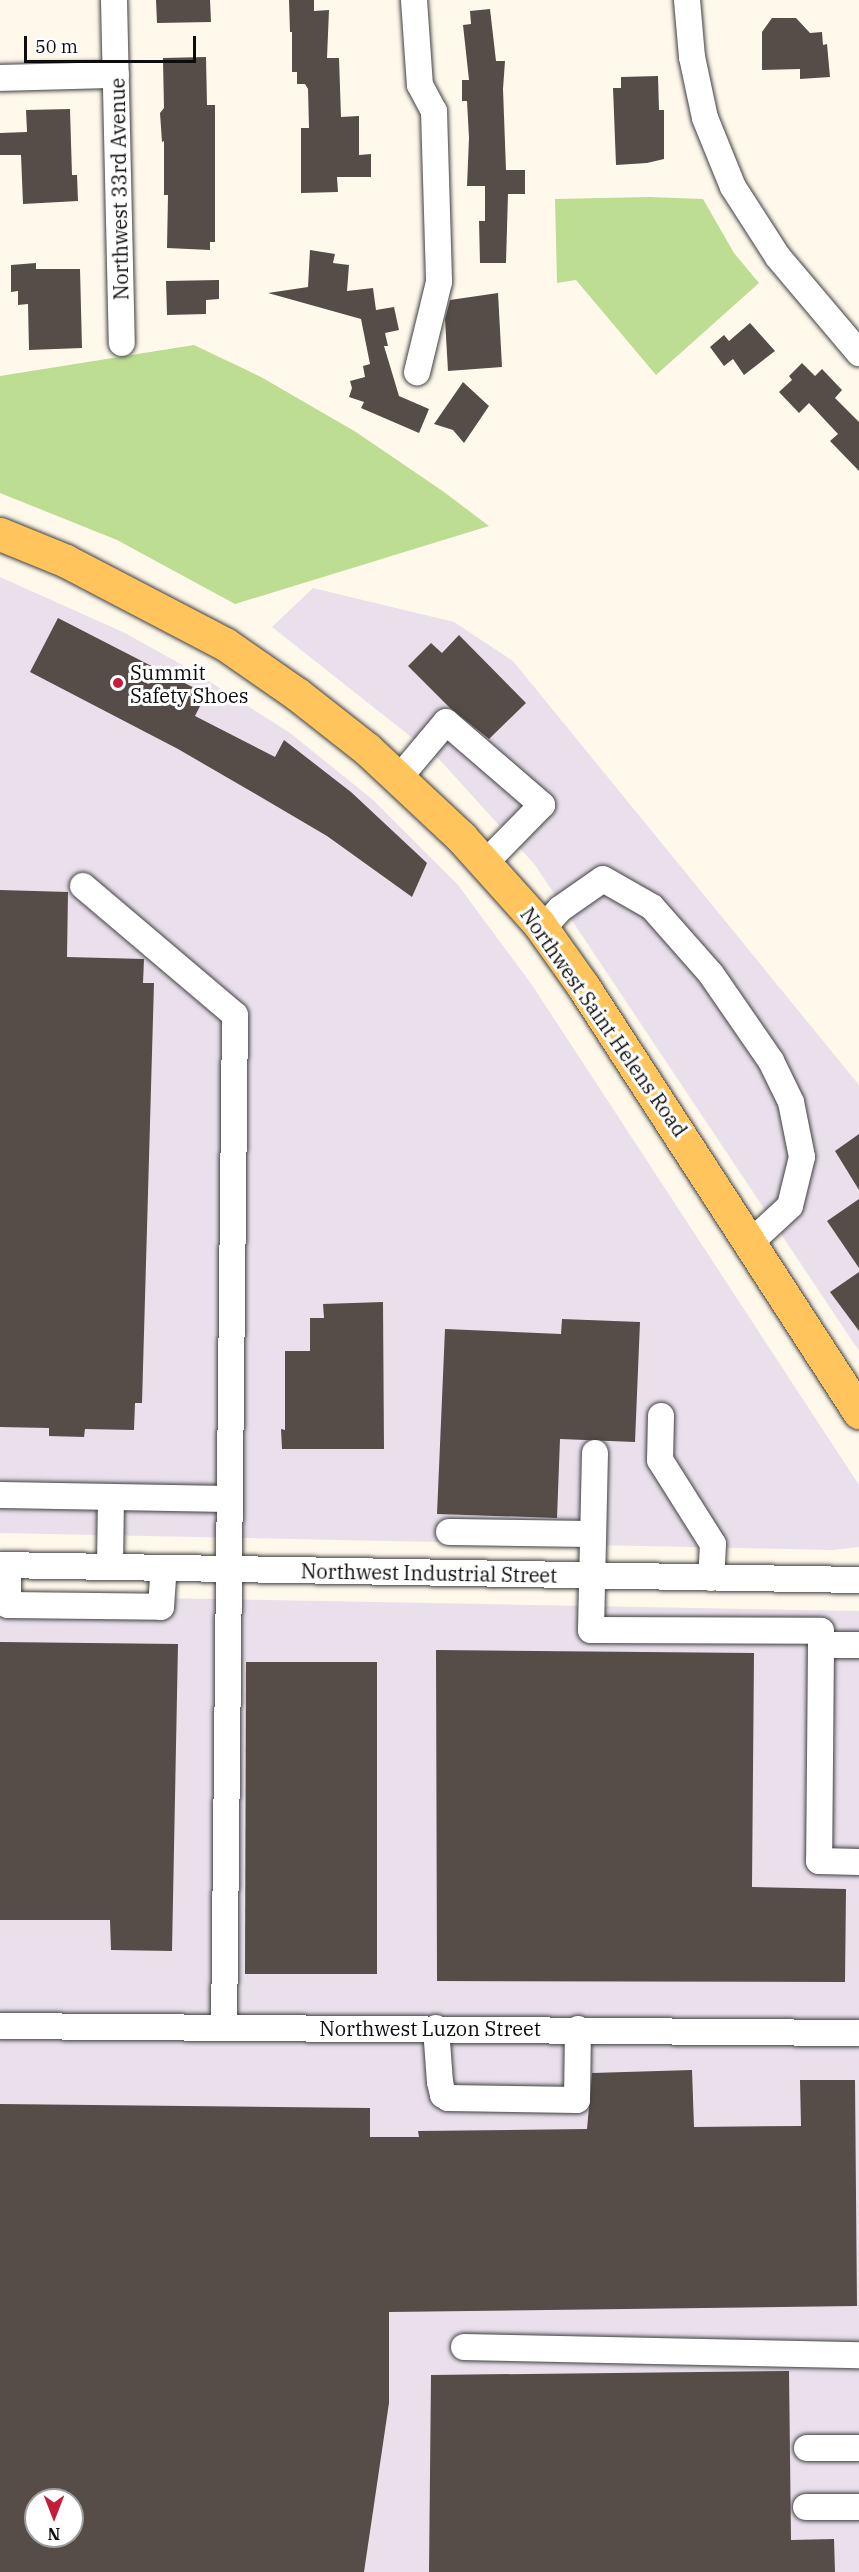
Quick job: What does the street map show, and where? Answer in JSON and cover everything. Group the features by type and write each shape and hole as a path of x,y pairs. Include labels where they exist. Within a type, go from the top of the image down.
{"main road":[{"name":"Northwest Saint Helens Road","path":"0,534 66,561 225,644 297,694 399,778 486,862 542,929 619,1039 859,1412"}],"street":[{"name":"Northwest 33rd Avenue","path":"114,0 122,343"},
{"path":"414,0 418,77 434,111 439,282 417,372"},
{"path":"687,0 692,57 705,118 733,187 778,257 859,353"},
{"path":"0,78 116,75"},
{"path":"399,778 446,722 542,805 486,862"},
{"path":"542,929 561,909 603,879 652,907 711,974 771,1061 791,1102 802,1157 790,1206 751,1242"},
{"path":"83,886 235,1015 224,2027"},
{"path":"661,1416 660,1460 713,1544 711,1578"},
{"path":"595,1453 591,1630 821,1631 819,1862 859,1862"},
{"path":"0,1495 229,1499"},
{"path":"110,1567 111,1497"},
{"path":"449,1532 593,1534"},
{"path":"4,1565 8,1605 161,1607 164,1568"},
{"name":"Northwest Industrial Street","path":"4,1565 859,1580"},
{"path":"821,1645 859,1645"},
{"name":"Northwest Luzon Street","path":"0,2026 859,2033"},
{"path":"436,2028 440,2082 443,2095 448,2098 577,2100 578,2030"},
{"path":"465,2348 859,2355"},
{"path":"807,2448 859,2448"},
{"path":"806,2507 859,2507"}],"shaded area":[{"path":"0,577 125,633 193,671 290,733 372,799 458,885 532,985 859,1485 859,1547 833,1550 0,1533"},
{"path":"313,588 454,622 513,661 859,1085 859,1351 535,865 439,759 272,627"},
{"path":"0,1595 859,1611 859,2572 0,2572"}],"green space":[{"path":"649,197 703,199 734,253 759,283 656,375 576,280 557,283 555,199"},
{"path":"194,345 261,377 356,432 489,526 235,604 117,540 0,493 0,376"}],"building":[{"path":"156,0 210,0 211,22 157,23"},
{"path":"289,0 314,0 314,11 329,10 327,58 339,58 341,117 359,116 359,155 371,154 371,177 337,177 338,192 301,193 301,128 309,128 308,89 305,84 297,84 297,72 292,72"},
{"path":"490,9 496,61 505,61 503,89 506,170 525,170 525,194 508,194 506,263 480,263 479,221 485,221 485,186 467,186 469,138 467,101 462,101 462,80 469,80 463,25 471,24 470,11"},
{"path":"772,18 796,18 810,33 822,32 823,45 827,44 830,77 800,79 800,69 762,70 762,32"},
{"path":"206,57 207,105 215,105 215,242 210,242 210,250 167,248 168,195 164,195 164,141 162,142 160,113 164,108 163,58"},
{"path":"658,76 659,110 664,110 664,159 647,163 616,165 613,88 621,88 621,77"},
{"path":"70,109 72,175 77,175 78,201 23,204 21,155 0,155 0,133 27,132 26,110"},
{"path":"310,250 335,254 333,263 349,265 347,291 373,288 376,310 394,307 399,330 385,333 388,346 384,346 399,396 429,409 419,433 361,408 364,402 349,397 352,388 350,381 365,377 363,366 370,364 361,319 268,293 308,287"},
{"path":"36,263 36,269 80,269 82,348 29,350 28,304 18,305 18,291 11,292 11,265"},
{"path":"219,280 219,299 206,300 206,314 167,315 166,281"},
{"path":"498,293 502,367 448,371 445,319 450,300"},
{"path":"750,323 775,351 744,375 733,359 724,366 710,347 724,335 729,341"},
{"path":"802,363 815,376 822,369 842,390 835,398 859,422 859,471 830,441 838,434 809,403 799,413 779,392 792,380 789,376"},
{"path":"463,382 489,406 464,443 453,430 434,424"},
{"path":"58,618 206,694 195,716 275,757 284,740 351,792 427,863 412,897 327,836 178,749 30,672"},
{"path":"459,635 526,703 489,739 449,707 408,666 431,643 442,653"},
{"path":"0,890 68,892 67,957 144,959 143,983 154,983 142,1403 135,1403 134,1430 85,1429 84,1437 49,1436 49,1428 0,1427"},
{"path":"859,1134 859,1190 835,1151"},
{"path":"859,1199 859,1268 827,1221"},
{"path":"859,1272 859,1331 830,1292"},
{"path":"383,1302 384,1449 282,1449 281,1429 285,1430 285,1351 310,1351 310,1318 324,1318 323,1304"},
{"path":"562,1319 640,1322 635,1442 560,1439 557,1518 437,1514 445,1329 561,1334"},
{"path":"0,1642 178,1644 172,1951 111,1950 110,1920 0,1920"},
{"path":"436,1650 754,1653 752,1887 846,1889 845,1982 437,1981"},
{"path":"246,1662 377,1662 377,1974 245,1974"},
{"path":"692,2070 694,2127 801,2126 800,2080 855,2080 857,2306 389,2312 389,2403 364,2572 0,2572 0,2104 370,2108 370,2137 419,2137 418,2131 587,2129 592,2073"},
{"path":"789,2371 791,2540 834,2539 835,2572 429,2572 431,2375"}],"place":[{"name":"Summit Safety Shoes","path":"118,683"}]}
